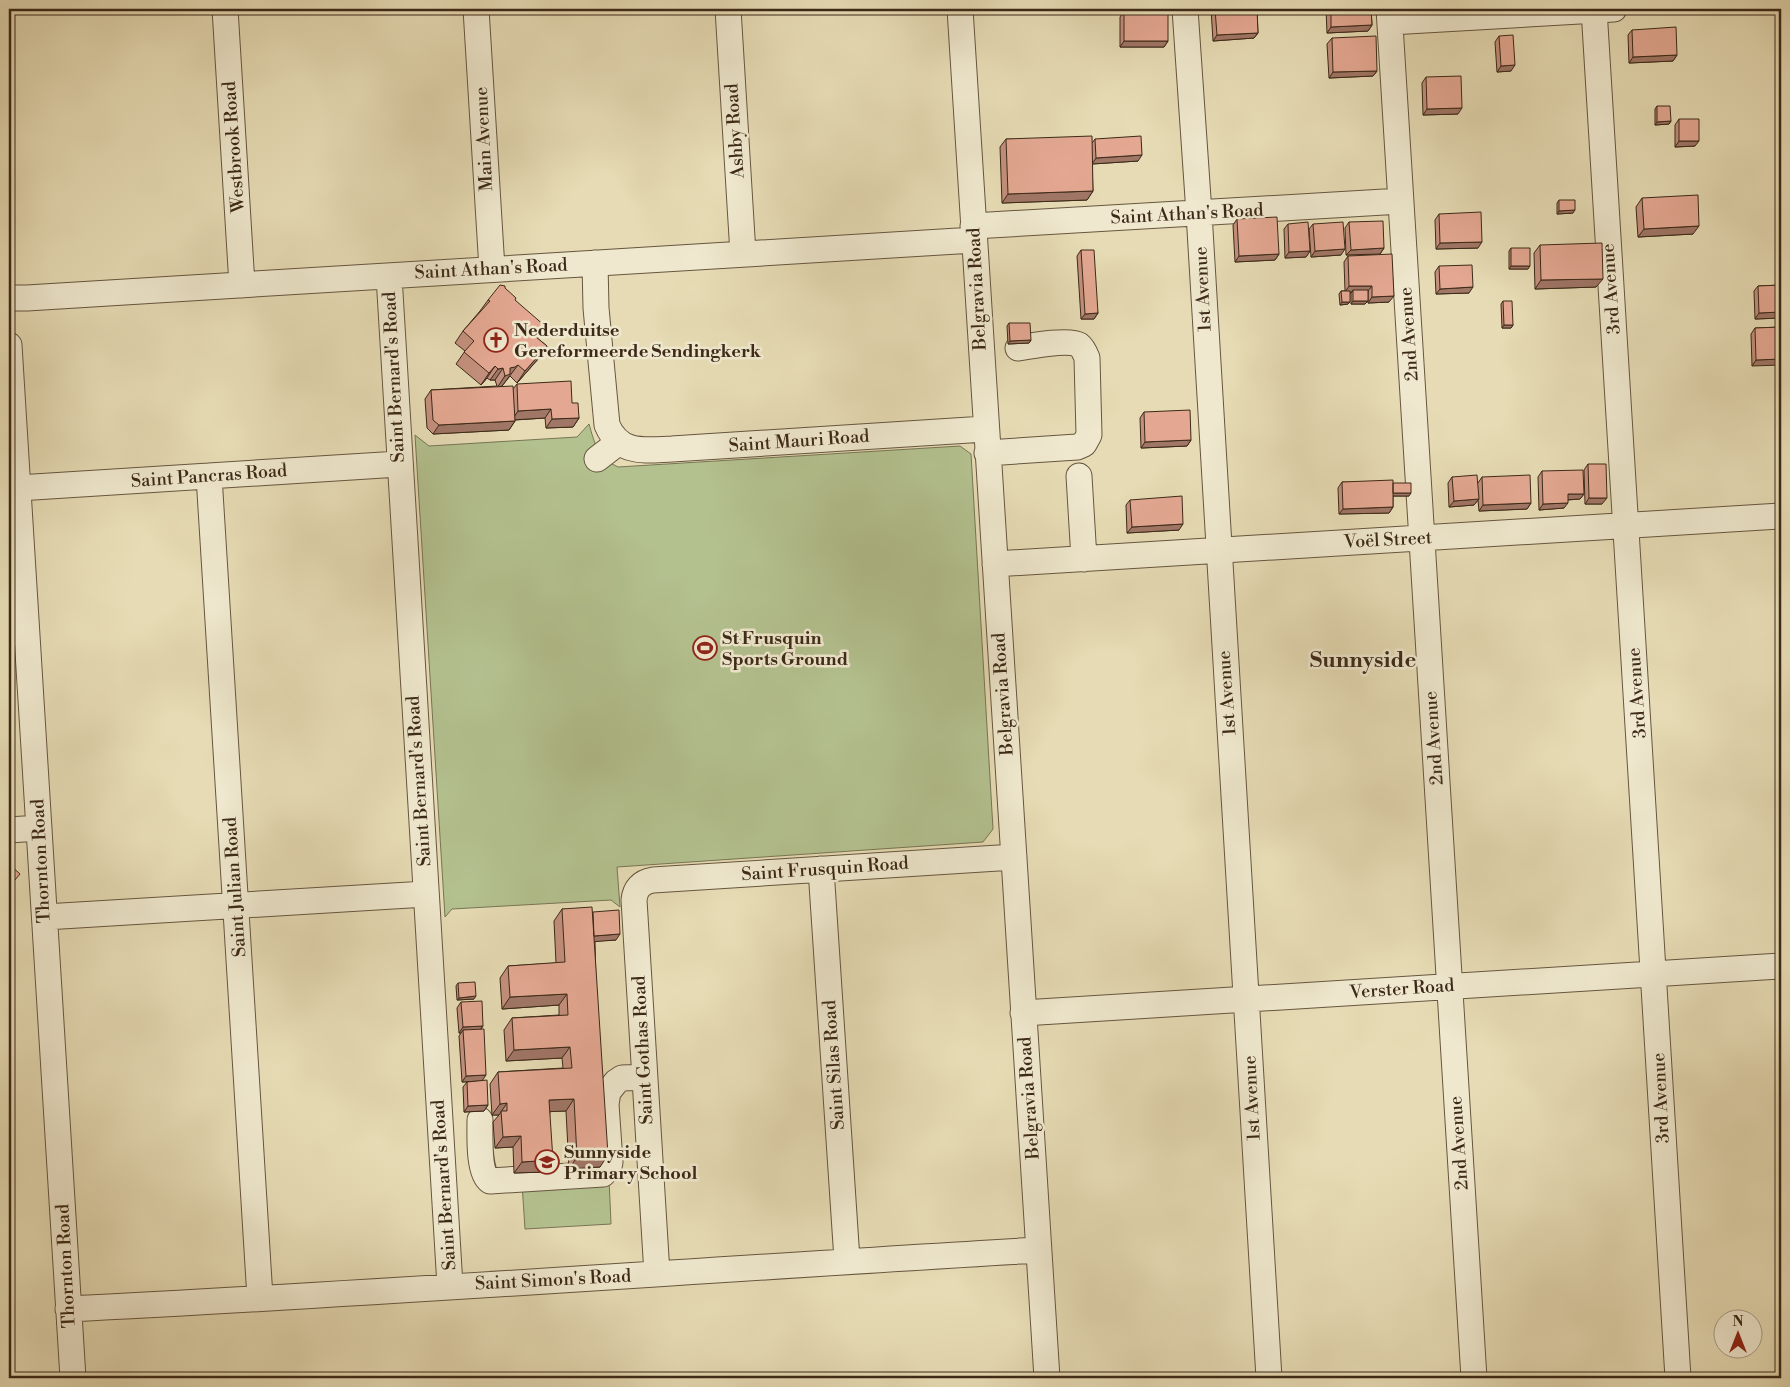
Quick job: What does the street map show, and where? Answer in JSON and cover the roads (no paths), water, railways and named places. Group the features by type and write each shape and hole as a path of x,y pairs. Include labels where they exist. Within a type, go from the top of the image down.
{"street":[{"name":"Westbrook Road","path":"225,9 242,285"},
{"name":"Main Avenue","path":"476,9 492,269"},
{"name":"Ashby Road","path":"728,9 743,254"},
{"name":"Belgravia Road","path":"960,9 1047,1378"},
{"name":"1st Avenue","path":"1185,9 1269,1378"},
{"path":"1390,16 1601,9"},
{"name":"3rd Avenue","path":"1601,9 1626,525 1678,1378"},
{"name":"2nd Avenue","path":"1390,16 1474,1378"},
{"name":"Saint Athan's Road","path":"9,298 743,254 1199,213 1401,201"},
{"path":"595,263 596,308 603,398 607,425 617,441 597,459"},
{"name":"Saint Bernard's Road","path":"389,276 450,1286"},
{"name":"Saint Mauri Road","path":"617,441 636,449 986,441 1077,447 1084,444 1089,435 1087,358 1084,350 1080,345 1071,343 1018,348"},
{"name":"Thornton Road","path":"9,345 12,421 18,488 18,623 39,828 72,1378"},
{"name":"Saint Pancras Road","path":"18,488 399,464"},
{"name":"Saint Julian Road","path":"209,476 260,1298"},
{"path":"1079,476 1084,559"},
{"name":"Voël Street","path":"995,564 1781,516"},
{"path":"9,830 39,828"},
{"name":"Saint Frusquin Road","path":"639,886 653,880 1014,857"},
{"name":"Saint Silas Road","path":"821,869 847,1260"},
{"name":"Saint Gothas Road","path":"639,886 634,900 657,1274"},
{"path":"45,917 426,894"},
{"name":"Verster Road","path":"1023,1013 1781,966"},
{"path":"480,1120 483,1170 490,1181 603,1174 609,1167 610,1162 606,1104 608,1092 622,1078 644,1077"},
{"name":"Saint Simon's Road","path":"68,1309 657,1274 847,1260 1038,1250"}],"place":[{"name":"Nederduitse Gereformeerde Sendingkerk","path":"496,340"},
{"name":"St Frusquin Sports Ground","path":"705,648"},
{"name":"Sunnyside Primary School","path":"547,1162"}],"district":[{"name":"Sunnyside","path":"1363,660"}]}
